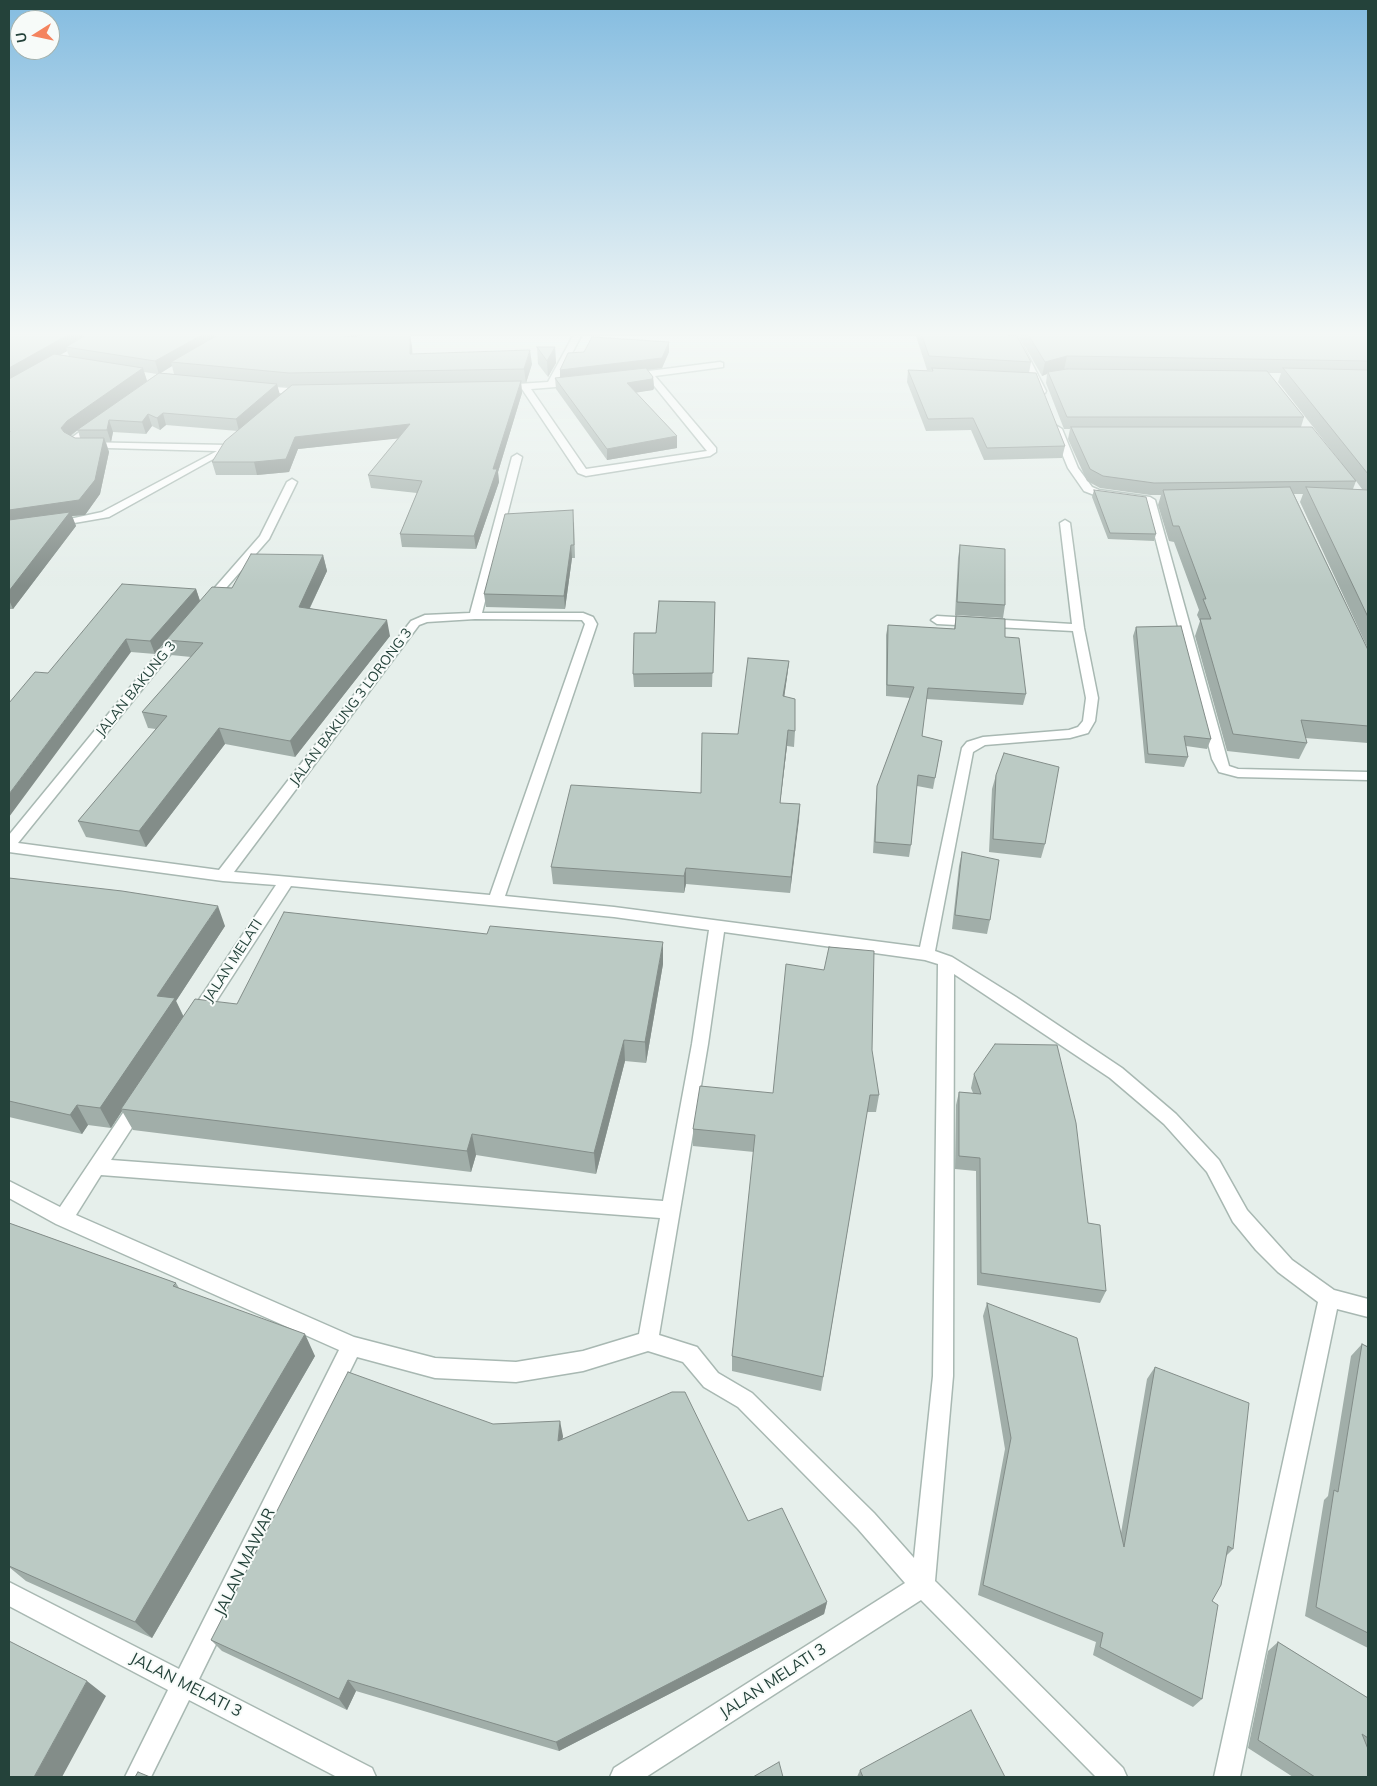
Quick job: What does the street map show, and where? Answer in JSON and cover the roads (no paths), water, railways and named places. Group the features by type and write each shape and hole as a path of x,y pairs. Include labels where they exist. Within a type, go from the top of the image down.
{"street":[{"path":"45,526 105,515 232,445 74,446 73,440 102,419"},
{"path":"547,419 582,471 586,473 710,453 713,450 687,419"},
{"path":"1054,419 1064,434 1073,468 1088,489 1098,493 1155,500 1219,758 1224,769 1238,772 1368,776"},
{"path":"475,616 488,574 517,457"},
{"path":"200,612 265,536 292,482"},
{"path":"927,954 967,751 972,744 983,741 1070,734 1083,730 1089,721 1092,698 1078,628 1065,523"},
{"name":"JALAN BAKUNG 3 LORONG 3","path":"223,876 415,623 425,619 475,616 583,617 589,619 591,624 496,900"},
{"path":"937,620 1078,628"},
{"name":"JALAN BAKUNG 3","path":"9,846 188,626"},
{"path":"9,846 223,876 287,880 496,900 717,926 927,954 946,961 1116,1073 1170,1119 1213,1166 1240,1216 1263,1244 1285,1266 1329,1298 1368,1308"},
{"name":"JALAN MELATI","path":"186,1032 287,880"},
{"path":"648,1342 700,1044 717,926"},
{"path":"922,1585 943,1376 946,961"},
{"path":"62,1218 149,1088"},
{"path":"96,1167 671,1210"},
{"path":"9,1189 62,1218 352,1346 434,1368 516,1372 583,1360 648,1342 690,1354 711,1380 745,1400 866,1521 922,1585 1114,1777"},
{"path":"1227,1777 1329,1298"},
{"name":"JALAN MAWAR","path":"138,1777 352,1346"},
{"name":"JALAN MELATI 3","path":"623,1777 922,1585"},
{"name":"JALAN MELATI 3","path":"9,1594 363,1777"}]}
